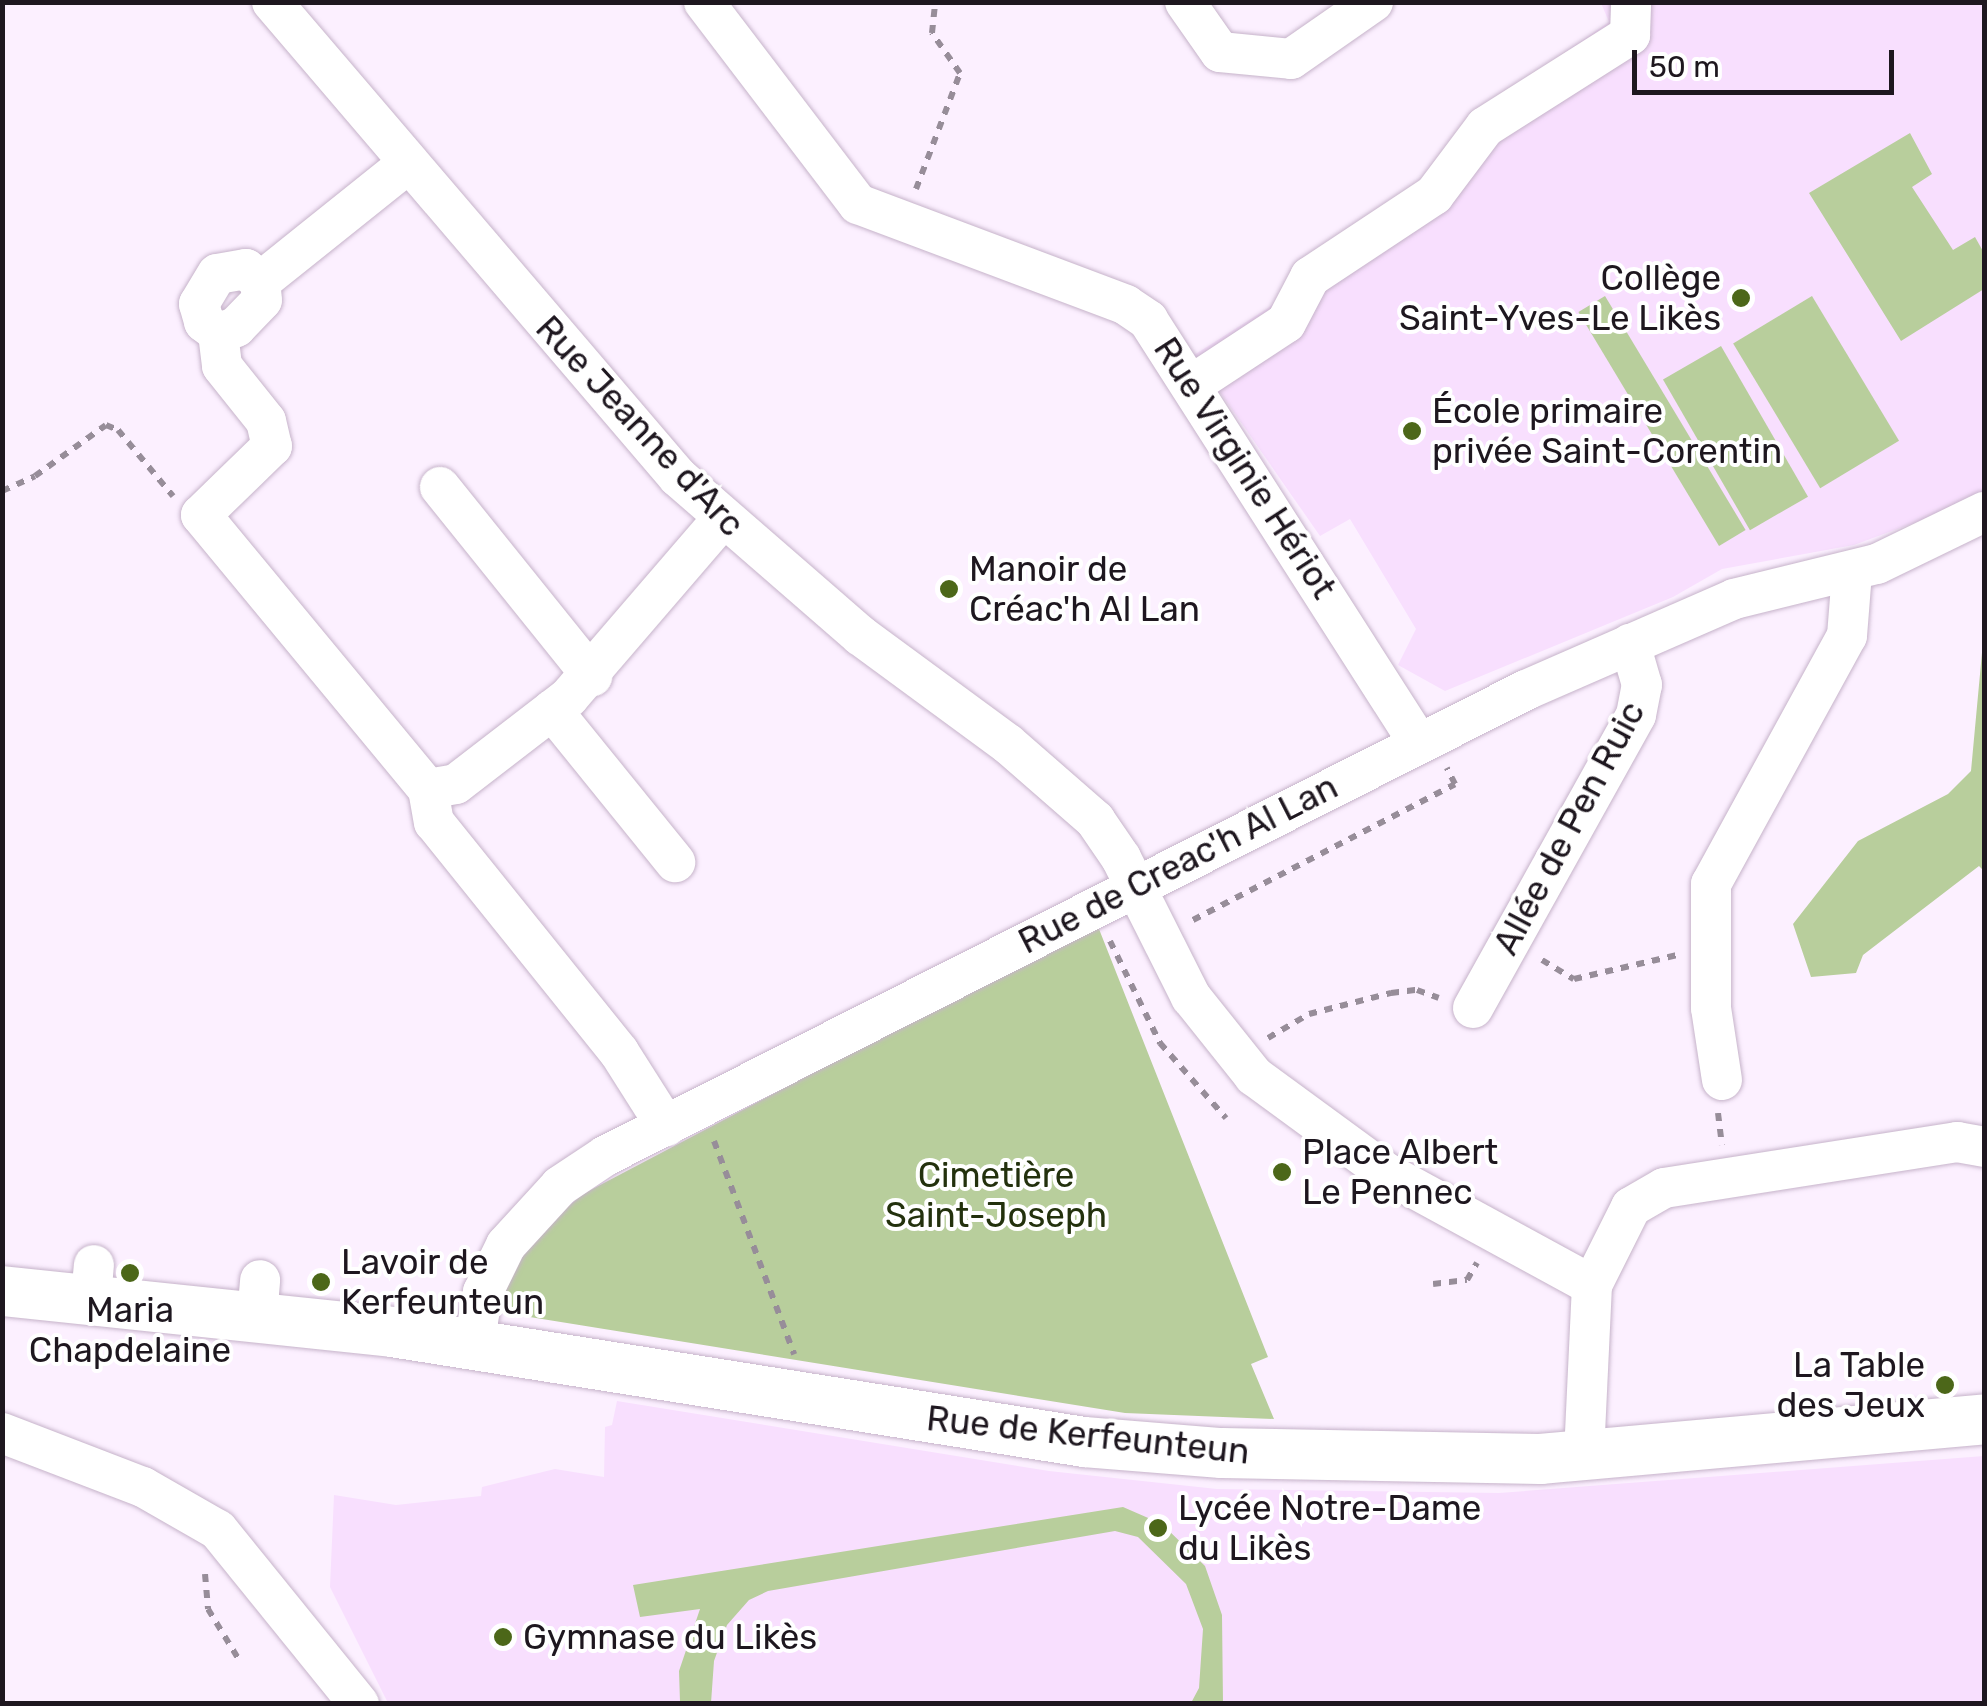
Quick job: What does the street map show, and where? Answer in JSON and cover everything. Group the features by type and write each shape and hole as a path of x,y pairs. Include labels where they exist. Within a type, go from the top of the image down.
{"main road":[{"name":"Rue de Kerfeunteun","path":"2,1291 92,1282 258,1298 474,1344 1122,1446 1377,1458 1584,1457 1928,1429 1984,1419"},
{"path":"1928,1429 1984,1436"}],"street":[{"name":"Rue Jeanne d'Arc","path":"272,2 590,378 722,519 1078,804 1106,832 1202,1015 1272,1093 1352,1152 1592,1285"},
{"name":"Rue Virginie Hériot","path":"704,2 858,204 1138,310 1193,384 1425,738"},
{"path":"1185,2 1220,52 1291,60 1373,2"},
{"path":"1193,384 1286,323 1310,277 1434,195 1485,127 1630,35 1632,2"},
{"path":"406,165 260,282 246,269 218,274 198,312 218,334 222,366 271,429 272,446 261,464 188,507 428,789 434,822 619,1052 666,1126"},
{"path":"440,487 592,676"},
{"name":"Rue de Creac'h Al Lan","path":"474,1344 487,1280 516,1232 577,1173 1425,738 1734,599 1852,573 1984,512"},
{"path":"428,789 456,784 592,676 722,519"},
{"path":"1719,1090 1708,954 1711,884 1846,636 1852,573"},
{"name":"Allée de Pen Ruic","path":"1473,1008 1636,715 1642,685 1630,644"},
{"path":"552,710 675,862"},
{"path":"1584,1457 1592,1285 1631,1207 1664,1188 1727,1176 1957,1142 1984,1147"},
{"path":"2,1432 144,1487 218,1530 359,1704"}],"path":[{"path":"921,175 960,73 932,33 935,2"},
{"path":"2,491 35,476 106,425 118,430 188,507"},
{"path":"1160,937 1454,784 1425,738"},
{"path":"1094,906 1160,1043 1226,1118"},
{"path":"1510,942 1574,978 1660,956 1708,954"},
{"path":"1274,1034 1309,1014 1404,991 1473,1008"},
{"path":"1719,1090 1727,1176"},
{"path":"712,1134 795,1355"},
{"path":"1434,1284 1467,1280 1495,1233"},
{"path":"218,1530 206,1569 206,1598 216,1626 241,1662"}],"shaded area":[{"name":"Collège Saint-Yves-Le Likès","path":"1601,3 1984,3 1984,497 1854,545 1722,569 1673,597 1445,691 1398,665 1416,629 1350,519 1320,536 1194,355 1268,308 1433,176 1466,120 1609,22"},
{"name":"Lycée Notre-Dame du Likès","path":"617,1401 1049,1471 1217,1489 1499,1493 1984,1456 1984,1703 388,1703 330,1587 334,1495 396,1505 481,1496 482,1487 555,1469 604,1477 605,1427 612,1425"}],"green space":[{"path":"1910,133 1932,174 1912,187 1953,250 1975,237 1984,253 1984,289 1901,341 1809,193"},
{"path":"1605,296 1746,530 1719,546 1578,312"},
{"path":"1812,296 1899,441 1820,488 1733,343"},
{"path":"1721,346 1808,497 1750,530 1663,380"},
{"path":"1984,631 1984,871 1979,866 1863,955 1856,973 1811,977 1793,924 1858,841 1948,794 1971,771"},
{"name":"Cimetière Saint-Joseph","path":"1099,929 1268,1357 1251,1364 1274,1419 1125,1413 493,1311 529,1239 583,1194 1081,932"},
{"path":"1123,1507 1162,1524 1205,1566 1222,1615 1223,1703 1191,1703 1199,1688 1203,1629 1186,1584 1138,1537 1115,1531 768,1591 749,1600 727,1625 714,1661 711,1703 680,1702 679,1671 700,1609 640,1617 633,1585"}],"place":[{"name":"Collège Saint-Yves-Le Likès","path":"1741,298"},
{"name":"École primaire privée Saint-Corentin","path":"1412,431"},
{"name":"Manoir de Créac'h Al Lan","path":"949,589"},
{"name":"Place Albert Le Pennec","path":"1282,1172"},
{"name":"Maria Chapdelaine","path":"130,1273"},
{"name":"Lavoir de Kerfeunteun","path":"321,1282"},
{"name":"La Table des Jeux","path":"1945,1385"},
{"name":"Lycée Notre-Dame du Likès","path":"1158,1528"},
{"name":"Gymnase du Likès","path":"503,1637"}]}
